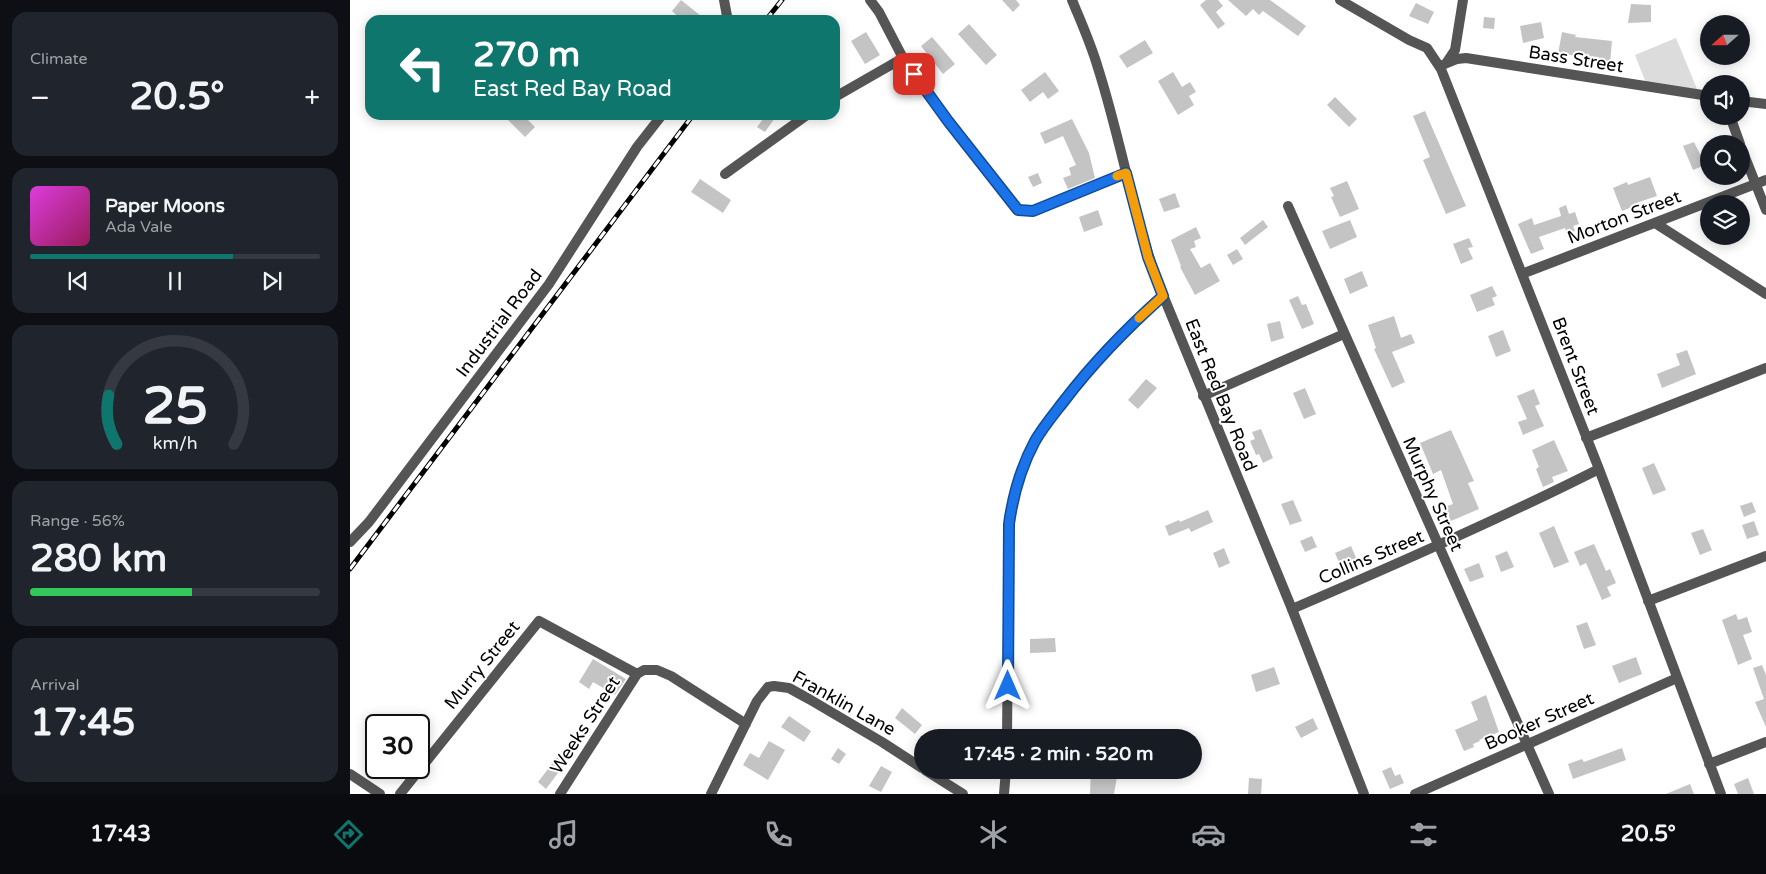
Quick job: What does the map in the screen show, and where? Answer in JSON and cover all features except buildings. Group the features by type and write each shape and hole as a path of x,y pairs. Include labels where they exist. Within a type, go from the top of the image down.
{"street":[{"path":"870,0 886,24 903,58 948,121 1018,210 1033,211 1126,173"},
{"name":"East Red Bay Road","path":"1072,0 1098,67 1119,140 1146,248 1163,296 1292,609 1364,794"},
{"name":"Brent Street","path":"1340,0 1409,40 1427,48 1440,66 1599,469 1721,794"},
{"path":"1440,66 1449,61 1455,50 1463,0"},
{"path":"724,2 725,15"},
{"path":"840,94 903,58"},
{"name":"Bass Street","path":"1440,66 1457,59 1466,58 1700,95"},
{"path":"1750,102 1766,104"},
{"name":"Industrial Road","path":"350,542 369,522 549,284 637,147 658,120"},
{"path":"725,174 800,120"},
{"path":"1750,168 1766,210"},
{"name":"Morton Street","path":"1522,274 1766,180"},
{"name":"Murphy Street","path":"1288,206 1549,794"},
{"path":"1655,223 1766,294"},
{"path":"1007,729 1009,524 1020,475 1044,426 1077,384 1142,314 1163,296"},
{"path":"1203,396 1344,334"},
{"path":"1586,438 1766,368"},
{"name":"Collins Street","path":"1292,609 1439,546 1520,509 1599,469"},
{"path":"1648,601 1766,556"},
{"name":"Murry Street","path":"400,794 538,621 637,674"},
{"path":"637,674 644,670 652,669 664,673 746,724 711,794"},
{"name":"Weeks Street","path":"560,794 637,674"},
{"name":"Booker Street","path":"1415,794 1677,678"},
{"name":"Franklin Lane","path":"746,724 757,701 768,687 788,688 914,763"},
{"path":"1709,764 1766,742"},
{"path":"350,774 380,794"},
{"name":"Franklin Lane","path":"940,779 963,794"},
{"path":"1004,794 1005,779"}],"shaded area":[{"path":"1676,38 1697,89 1646,83 1635,55"}],"railway":[{"path":"770,15 782,0"},
{"path":"350,569 689,120"}],"slow traffic":[{"path":"1117,176 1126,173 1140,231 1163,296 1139,318"}],"route":[{"path":"914,74 1011,204 1018,210 1033,211 1126,173 1140,231 1163,296 1142,314 1077,384 1044,426 1026,459 1012,504 1009,524 1008,686"}]}
